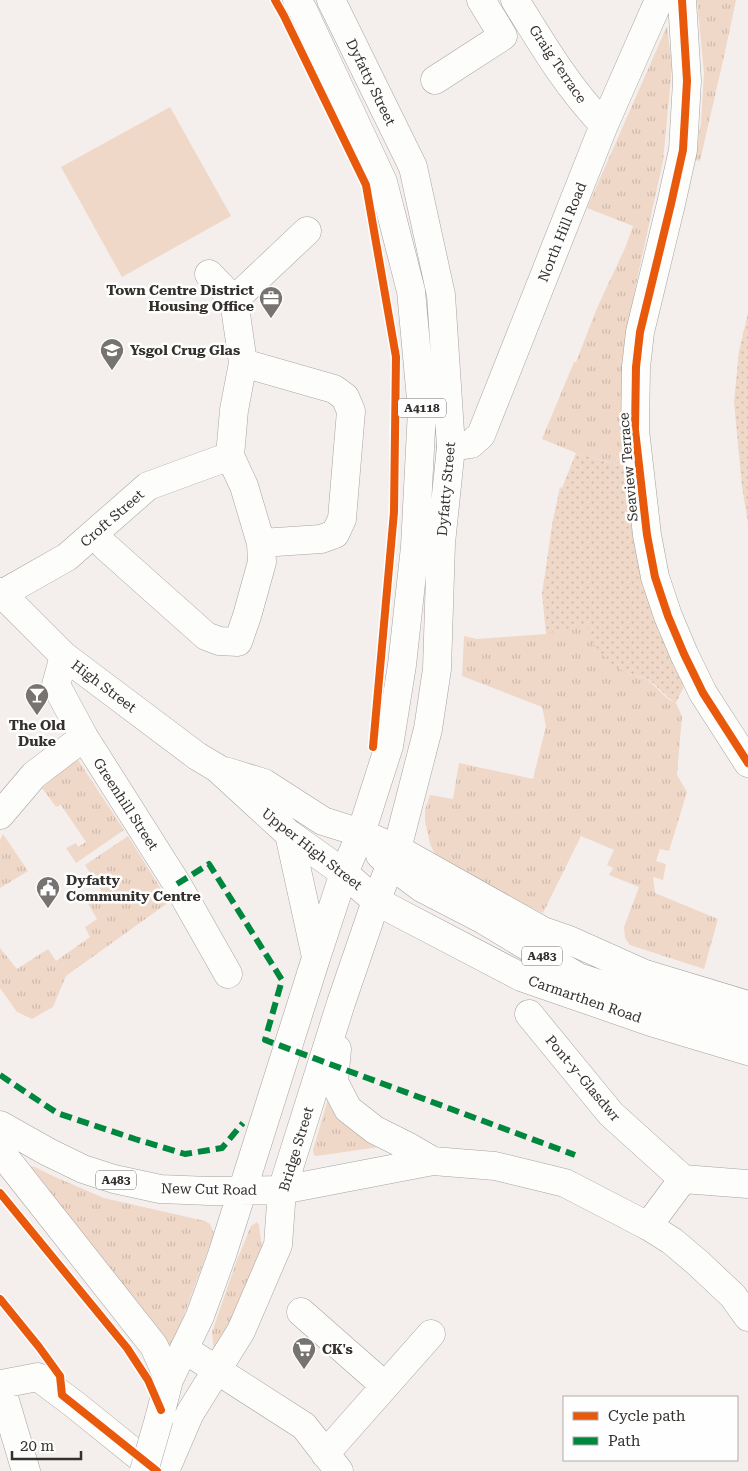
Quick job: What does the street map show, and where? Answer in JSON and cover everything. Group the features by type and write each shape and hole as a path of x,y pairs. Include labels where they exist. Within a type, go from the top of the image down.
{"main road":[{"name":"Dyfatty Street","path":"297,0 304,10 383,182 411,291 422,410 415,547 402,665 389,746 361,833 344,873 316,958"},
{"name":"Dyfatty Street","path":"331,0 413,167 441,296 452,447 441,543 438,668 428,729 388,873"},
{"path":"435,80 503,36 481,0"},
{"name":"Graig Terrace","path":"515,0 563,77 604,125"},
{"name":"North Hill Road","path":"452,447 471,444 481,435 604,125 659,0"},
{"name":"Seaview Terrace","path":"682,0 687,81 683,150 640,332 636,367 635,430 647,534 655,576 668,616 703,693 748,763"},
{"path":"234,300 308,232"},
{"path":"105,546 206,636 219,641 238,642 262,562 261,543 244,486 230,456 234,410 243,364 234,300 208,274"},
{"path":"243,364 334,389 345,397 352,411 342,519 335,534 321,539 261,543"},
{"name":"Croft Street","path":"1,594 67,557 148,486 230,456"},
{"name":"High Street","path":"1,594 64,656 197,756 217,768"},
{"name":"Greenhill Street","path":"64,656 56,686 84,737 177,884 228,974"},
{"path":"0,815 34,776 84,737"},
{"name":"Upper High Street","path":"217,768 264,783 324,821 361,833"},
{"name":"Upper High Street","path":"217,768 289,834 344,873 388,873"},
{"name":"A483","path":"361,833 388,873 482,919 578,977 748,1029"},
{"path":"144,1471 168,1380 200,1316 244,1189 316,958 289,834"},
{"name":"A483","path":"388,873 543,932 569,940 646,974 748,1005"},
{"path":"388,873 537,966 574,986 626,1004 748,1040"},
{"name":"Bridge Street","path":"165,1471 190,1413 241,1330 278,1245 282,1190 341,1003 388,873"},
{"name":"Carmarthen Road","path":"388,873 522,977 651,1022 748,1051"},
{"path":"341,1003 334,1082 348,1109 375,1130 433,1161 495,1166 565,1183 648,1226 672,1241 733,1296 748,1317"},
{"name":"Pont-y-Glasdwr","path":"529,1014 612,1114 683,1179"},
{"name":"New Cut Road","path":"0,1125 48,1152 83,1168 114,1179 160,1189 209,1191 244,1189 282,1190 433,1161"},
{"path":"0,1151 154,1346 168,1380"},
{"path":"648,1226 683,1179 748,1184"},
{"path":"301,1312 385,1386"},
{"path":"184,1349 304,1426 332,1463 385,1386 431,1334"},
{"path":"26,1471 6,1422 0,1384 38,1376 157,1471"}],"green space":[{"path":"697,0 736,0 700,161 695,160 701,122 704,73"},
{"path":"667,26 672,67 663,161 636,284 623,359 621,405 625,467 576,453 542,439 633,226 587,208"},
{"path":"170,107 231,216 122,277 61,167"},
{"path":"748,313 748,523 742,487 734,402 739,351"},
{"path":"576,453 625,467 634,544 658,631 685,684 676,703 646,678 624,671 608,660 590,639 591,633 588,629 588,624 546,634 542,594 552,525 560,487 562,488"},
{"path":"588,623 630,674 646,678 668,699 676,703 682,716 677,775 687,792 669,851 660,849 656,861 666,864 663,880 653,877 655,893 718,919 704,969 630,945 625,938 624,927 639,887 609,875 613,868 607,865 614,850 581,836 543,913 489,889 436,856 430,844 425,821 425,810 430,795 453,799 459,763 533,779 546,726 542,707 462,676 464,636 477,639 546,634"},
{"path":"78,760 124,830 76,863 66,848 76,843 78,847 86,842 61,805 56,807 42,788"},
{"path":"3,834 28,871 0,888 0,840"},
{"path":"128,836 169,902 66,976 53,1007 32,1019 17,1012 0,988 0,948 17,969 48,949 56,961 90,937 85,927 97,919 87,902 102,892 85,865"},
{"path":"328,1099 379,1147 314,1155 313,1150"},
{"path":"31,1166 104,1198 205,1221 210,1224 214,1234 171,1350 29,1168"},
{"path":"257,1222 262,1249 262,1266 214,1353 212,1332 237,1260 251,1226"}],"marked path":[{"path":"177,884 209,864 282,980 265,1040 575,1155"},
{"path":"0,1075 57,1113 185,1154 222,1148 243,1123"}],"cycle path":[{"path":"275,0 366,185 396,357 394,512 373,747"},
{"path":"682,0 687,81 683,150 640,332 636,367 635,430 647,535 655,577 668,616 703,693 748,763"},
{"path":"0,1193 127,1348 148,1380 161,1410"},
{"path":"0,1299 60,1376 62,1395 157,1471"}],"place":[{"name":"Town Centre District Housing Office","path":"271,319"},
{"name":"Ysgol Crug Glas","path":"112,371"},
{"name":"The Old Duke","path":"37,716"},
{"name":"Dyfatty Community Centre","path":"48,909"},
{"name":"CK's","path":"304,1370"}]}
